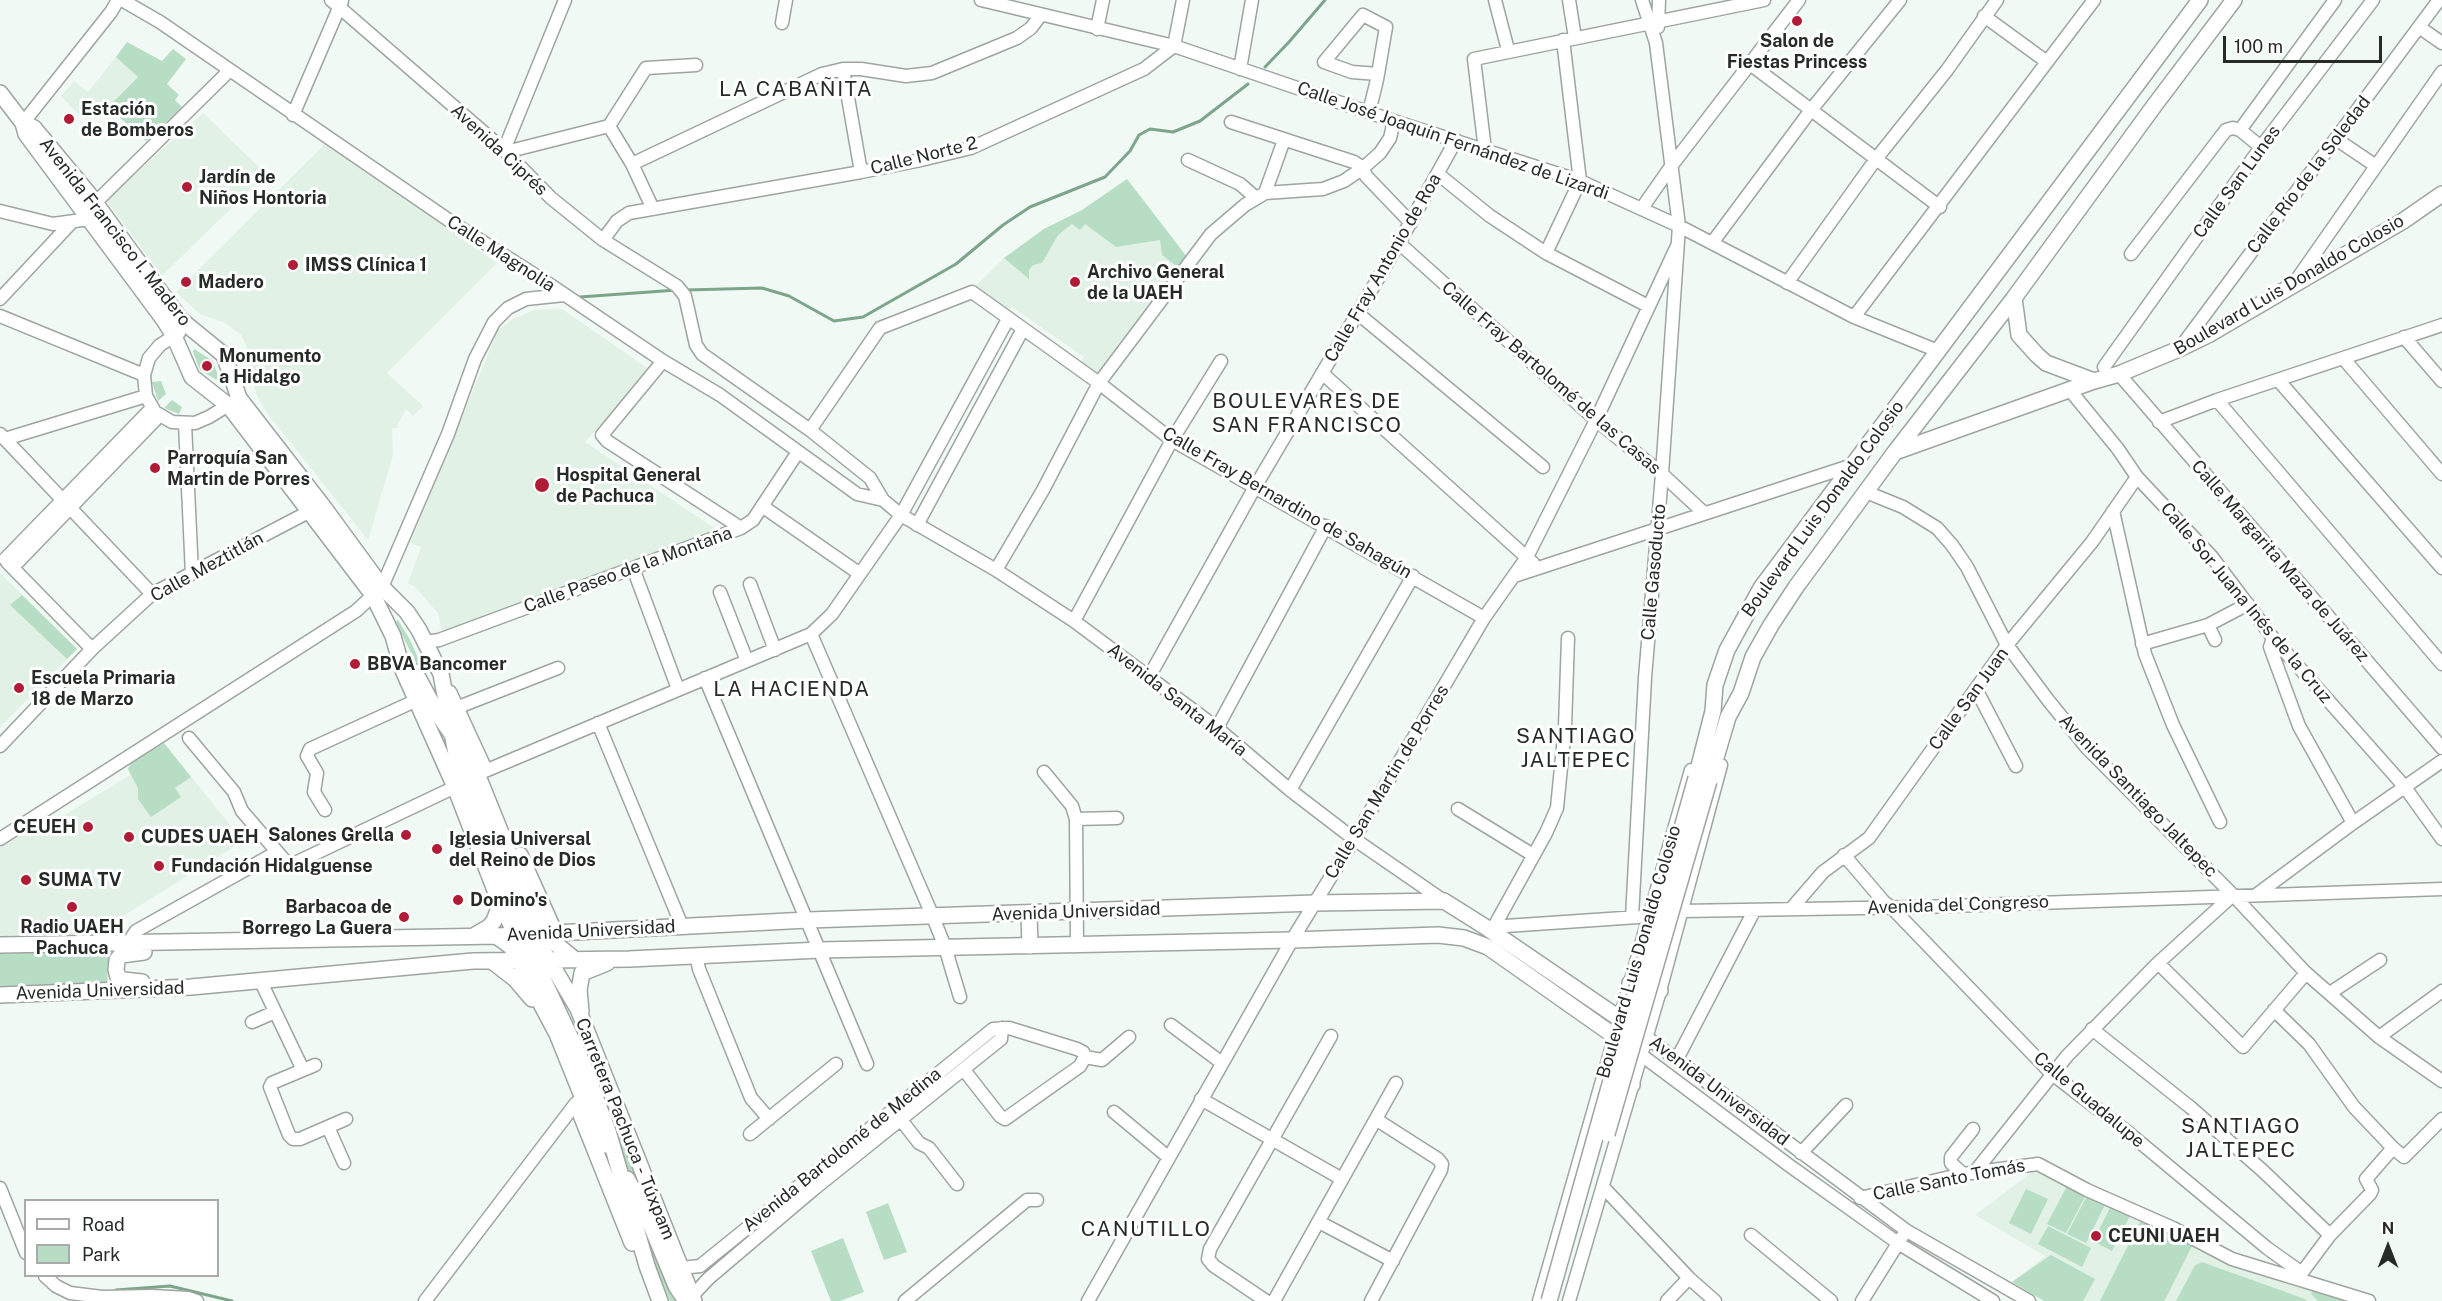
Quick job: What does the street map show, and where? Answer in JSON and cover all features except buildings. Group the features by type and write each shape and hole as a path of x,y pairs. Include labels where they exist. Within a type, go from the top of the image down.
{"main road":[{"name":"Boulevard Luis Donaldo Colosio","path":"1715,685 1727,650 1761,588 2200,0"},
{"name":"Boulevard Luis Donaldo Colosio","path":"1741,693 1753,657 1796,587 1895,452 2014,298 2234,0"},
{"name":"Avenida Francisco I. Madero","path":"0,93 23,123 26,134 110,223 188,327 224,355 234,402"},
{"name":"Boulevard Luis Donaldo Colosio","path":"1895,452 2069,389 2118,374 2179,349 2208,335 2403,222 2442,194"},
{"name":"Avenida Francisco I. Madero","path":"87,199 89,220 164,320 174,336 192,377 234,402 378,591 407,612 441,674 457,759 466,786 523,924 536,946"},
{"path":"2014,298 2019,335 2046,363 2094,381"},
{"name":"Avenida Francisco I. Madero","path":"378,591 402,668 455,787 498,898 512,927 536,946"},
{"path":"393,636 436,711 451,732"},
{"path":"441,674 485,771 536,946"},
{"path":"1559,1301 1702,779 1715,685"},
{"path":"1549,1301 1702,779 1728,717 1741,693"},
{"path":"470,937 489,927 494,921 499,909 498,898"},
{"name":"Avenida Universidad","path":"577,932 808,920 1077,913 1314,903 1444,901 1491,926 1645,1036"},
{"path":"1029,914 1030,946"},
{"path":"493,962 577,932"},
{"path":"576,959 569,943 577,932"},
{"name":"Avenida Universidad","path":"576,959 820,950 1438,935 1464,938 1488,947 1640,1054"},
{"path":"492,936 536,946 576,959"},
{"path":"492,936 497,950 493,962"},
{"name":"Avenida Universidad","path":"0,945 492,936"},
{"path":"191,987 123,980 118,977 117,960 121,955 132,952 213,951 233,942"},
{"name":"Carretera Pachuca - Túxpam","path":"536,946 582,1020 681,1268 691,1299"},
{"name":"Carretera Pachuca - Túxpam","path":"536,946 608,1131 646,1266 660,1301"},
{"path":"582,1020 579,990 582,973 600,965 629,958"},
{"path":"493,962 531,997 576,1103 630,1241 646,1266"},
{"name":"Avenida Universidad","path":"0,995 191,987 261,982 432,963 493,962"},
{"path":"1630,983 1634,996 1642,1001 1648,1000 1660,991"},
{"path":"1604,1075 1613,1068 1623,1069 1631,1078 1632,1085"},
{"path":"616,1161 645,1211 676,1286 691,1299"}],"street":[{"name":"Calle Magnolia","path":"120,0 160,22 450,221 663,361 720,395 857,494 882,500"},
{"path":"23,123 120,0"},
{"path":"505,151 565,0"},
{"path":"782,23 786,0"},
{"name":"Calle José Joaquín Fernández de Lizardi","path":"981,0 1007,3 1040,16 1174,46 1580,181 1679,226 1854,317 1938,351"},
{"path":"1097,29 1102,0"},
{"path":"1174,46 1183,0"},
{"path":"1240,69 1252,0"},
{"path":"1495,0 1508,50"},
{"path":"1546,253 1580,181 1569,39 1569,0"},
{"path":"1642,0 1654,21"},
{"name":"Calle Gasoducto","path":"1632,917 1645,678 1679,226 1654,21 1659,0"},
{"path":"1485,150 1474,59 1736,3 1764,0"},
{"path":"1642,208 1672,165 1799,0"},
{"path":"1712,243 1811,110 1900,0"},
{"path":"1787,283 1876,159 1947,70 1997,0"},
{"path":"1854,317 1940,207 2094,0"},
{"path":"2240,130 2335,0"},
{"name":"Calle San Lunes","path":"2104,366 2261,147 2373,0"},
{"name":"Calle Río de la Soledad","path":"2179,349 2439,0"},
{"path":"293,115 338,2"},
{"name":"Avenida Ciprés","path":"338,2 505,151 551,198 603,240 681,291 696,345 702,354 810,430"},
{"path":"1369,112 1378,74 1386,27 1364,15 1324,62 1352,72 1378,74"},
{"path":"632,164 822,74 843,69 861,69 906,76 932,74 1017,38 1031,28 1040,16"},
{"path":"1984,16 2047,62"},
{"path":"2419,27 2442,43"},
{"name":"Calle Norte 2","path":"603,240 622,217 629,213 861,172 971,148 1144,69 1174,46"},
{"path":"1749,64 1940,207"},
{"path":"505,151 609,126 646,68 696,65"},
{"path":"843,69 861,172"},
{"path":"87,199 229,71"},
{"path":"2295,284 2442,72"},
{"path":"996,570 1043,490 1100,383 1211,234 1245,205 1261,196 1323,189 1344,181 1380,153 1390,138 1394,121"},
{"path":"1231,122 1354,162 1363,168 1366,176 1411,223"},
{"path":"609,126 632,164 654,209"},
{"path":"2132,254 2226,130 2234,128 2240,130 2261,147"},
{"path":"2336,139 2376,166"},
{"path":"1261,196 1284,140"},
{"name":"Calle Fray Antonio de Roa","path":"1149,677 1255,487 1356,312 1411,223 1456,140"},
{"path":"1188,160 1261,196"},
{"path":"1438,174 1490,216 1546,253 1648,306"},
{"path":"0,211 53,224 89,220 110,223"},
{"path":"0,299 73,221"},
{"name":"Calle Fray Bartolomé de las Casas","path":"1399,243 1596,420 1662,474 1704,513"},
{"name":"Calle San Martin de Porres","path":"1088,1301 1292,940 1354,840 1484,618 1527,557 1596,420 1677,246"},
{"name":"Calle Fray Bernardino de Sahagún","path":"810,430 880,328 972,292 1100,383 1172,440 1484,618"},
{"path":"0,839 356,611 378,591 448,434 475,359 494,322 508,308 526,299 564,295"},
{"path":"1356,312 1543,467"},
{"path":"0,316 144,375"},
{"path":"485,771 811,634 832,614 901,515 1008,319"},
{"path":"2160,422 2217,400 2442,325"},
{"path":"188,327 160,345 149,358 144,375 146,396 156,412 172,422 185,424 209,417 234,402"},
{"path":"917,525 1023,329"},
{"path":"2404,337 2442,381"},
{"path":"2343,358 2442,474"},
{"path":"663,361 602,435 607,441 741,528"},
{"path":"1074,621 1172,440 1221,361"},
{"path":"1322,373 1538,568"},
{"name":"Calle Margarita Maza de Juárez","path":"2118,374 2442,748"},
{"path":"2279,381 2442,568"},
{"name":"Calle Sor Juana Inés de la Cruz","path":"2069,389 2118,448 2138,477 2212,557 2273,638 2404,786 2442,838"},
{"path":"146,396 3,436 152,594"},
{"path":"2217,400 2442,664"},
{"path":"92,649 6,560 66,504 156,412"},
{"path":"185,424 192,574"},
{"path":"810,430 870,478 882,500"},
{"name":"Calle Paseo de la Montaña","path":"425,642 439,640 741,528 753,520 798,452"},
{"path":"1516,575 1852,465"},
{"name":"Calle San Juan","path":"1791,909 1823,872 1869,838 2007,645 2092,542 2138,477"},
{"name":"Avenida Santiago Jaltepec","path":"1866,492 1903,507 1937,528 1952,544 1967,567 2007,645 2087,748 2234,895 2306,973 2379,1037 2442,1081"},
{"name":"Avenida Santa María","path":"882,500 901,515 996,570 1074,621 1217,728 1354,840 1444,901"},
{"path":"762,506 860,574"},
{"name":"Calle Meztitlán","path":"0,746 92,649 152,594 316,508"},
{"path":"2113,511 2142,644 2173,725 2220,822"},
{"path":"1217,728 1326,526"},
{"path":"633,568 678,689"},
{"path":"1290,790 1413,576"},
{"path":"750,584 775,650"},
{"path":"720,592 747,661"},
{"path":"2142,644 2208,625 2226,618 2248,604"},
{"path":"2208,625 2215,640"},
{"path":"811,634 933,917 960,997"},
{"path":"1491,926 1533,855 1557,808 1565,727 1568,638"},
{"path":"2273,638 2270,647 2299,726 2352,823"},
{"path":"456,708 558,668"},
{"path":"705,678 867,1064"},
{"name":"Boulevard Luis Donaldo Colosio","path":"1539,1301 1715,685"},
{"path":"1976,688 2016,766"},
{"name":"Boulevard Luis Donaldo Colosio","path":"1569,1301 1660,991 1741,693"},
{"path":"325,810 314,792 317,774 307,756 310,749 417,700"},
{"path":"598,723 682,926"},
{"path":"189,738 234,792 242,811 286,862 293,864 455,787"},
{"path":"2256,895 2352,823 2442,761"},
{"path":"1044,772 1072,807 1076,819 1077,945"},
{"path":"1458,809 1533,855"},
{"path":"1076,819 1117,818"},
{"path":"128,943 136,931 277,852"},
{"name":"Calle Guadalupe","path":"1844,855 1884,902 1893,908 2051,1073 2130,1134 2299,1277"},
{"name":"Avenida del Congreso","path":"1682,912 1893,908 2442,889"},
{"path":"1973,1129 1951,1157 1951,1163 1968,1173 2051,1073 2092,1029 2158,963 2234,895"},
{"path":"1677,1059 1755,911"},
{"path":"1491,926 1648,917"},
{"path":"696,955 699,969 752,1098 769,1119"},
{"path":"2330,993 2380,960"},
{"path":"2158,963 2243,1047 2306,973"},
{"path":"261,982 275,1012 309,1067 272,1083 270,1090 293,1139 346,1119"},
{"path":"2379,1037 2442,990"},
{"path":"2274,1010 2309,1044 2354,1107 2404,1157 2442,1119"},
{"path":"252,1022 275,1012"},
{"path":"1171,1025 1222,1063"},
{"path":"1002,1028 1077,1049 1083,1052 1085,1057 1102,1060 1130,1037"},
{"name":"Avenida Bartolomé de Medina","path":"681,1268 700,1266 993,1029 1002,1028 1001,1039 814,1189 709,1278 691,1299"},
{"path":"2092,1029 2190,1107 2330,1234"},
{"path":"1266,1301 1214,1266 1208,1258 1210,1250 1331,1036"},
{"name":"Avenida Universidad","path":"1645,1036 1907,1231 2029,1301"},
{"name":"Avenida Universidad","path":"1640,1054 1898,1243 1993,1301"},
{"name":"Avenida Bartolomé de Medina","path":"964,1070 1000,1116 1005,1119 1080,1066 1085,1057"},
{"path":"750,1134 836,1064"},
{"path":"1274,1301 1396,1083"},
{"path":"1201,1099 1342,1179"},
{"path":"425,1301 576,1103"},
{"path":"1801,1153 1846,1105"},
{"path":"1114,1112 1168,1156"},
{"path":"901,1120 919,1143 929,1148 957,1184"},
{"path":"1371,1301 1394,1261 1442,1164 1438,1159 1377,1120"},
{"path":"328,1127 344,1163"},
{"path":"2299,1277 2330,1234 2370,1194 2372,1190 2366,1179 2393,1148"},
{"name":"Calle Santo Tomás","path":"1860,1198 1968,1173 2038,1164 2087,1190 2173,1228 2232,1259 2299,1277 2369,1301"},
{"path":"805,1179 814,1189"},
{"path":"1603,1187 1689,1278 1715,1301"},
{"path":"0,1188 24,1248"},
{"path":"905,1301 1027,1200 1037,1200"},
{"path":"1319,1222 1394,1261"},
{"path":"1862,1301 1907,1231"},
{"path":"1751,1235 1831,1301"},
{"path":"46,1277 56,1286 70,1293 102,1297 188,1298 197,1301"},
{"path":"1667,1301 1689,1278"}],"shaded area":[{"path":"116,57 138,76 99,116 94,107 80,116 61,96 74,81 88,92"},
{"name":"Jardín de Niños Hontoria","path":"203,113 266,174 162,276 106,200"},
{"path":"325,144 497,263 387,373 423,406 413,416 406,409 396,428 392,428 393,455 368,540 267,413 256,394 249,351 241,335 225,323 200,314 176,292"},
{"name":"Archivo General de la UAEH","path":"1127,179 1187,257 1097,378 1079,366 1084,357 1012,307 1005,315 973,289 1004,258 1044,229 1082,210"},
{"name":"Hospital General de Pachuca","path":"562,309 650,370 585,442 716,529 458,631 442,630 438,613 414,586 408,583 421,547 410,543 498,330 513,319 534,310"},
{"name":"Escuela Primaria 18 de Marzo","path":"0,573 77,649 0,727"},
{"name":"CUDES UAEH","path":"164,743 243,841 96,933 0,936 0,848 34,827 37,832 130,775 128,769 131,763"},
{"name":"CEUNI UAEH","path":"2042,1168 2139,1216 2354,1301 2044,1301 2012,1282 2045,1256 1975,1215 2031,1173"}],"green space":[{"path":"127,42 162,61 173,49 186,59 167,84 179,95 175,100 182,107 146,141 108,107 138,77 116,57"},
{"path":"1127,179 1187,257 1179,268 1162,255 1160,240 1116,247 1085,224 1080,230 1072,224 1058,235 1042,263 1033,265 1029,270 1029,279 1004,258 1044,229 1082,210"},
{"path":"194,349 213,361 220,382 200,370"},
{"path":"161,381 166,394 158,401 152,382"},
{"path":"172,400 182,407 179,414 164,408"},
{"path":"22,595 77,649 67,659 10,605"},
{"path":"398,620 432,688 427,686 398,626 396,621"},
{"path":"164,743 191,777 175,788 181,797 151,817 138,799 138,788 128,769 131,763"},
{"path":"115,950 107,966 108,985 0,990 0,954"},
{"path":"603,1093 646,1197 621,1161"},
{"path":"2068,1184 2087,1193 2066,1233 2047,1224"},
{"path":"2026,1189 2048,1199 2031,1234 2009,1223"},
{"path":"2088,1194 2106,1203 2086,1243 2067,1234"},
{"path":"888,1203 907,1252 884,1260 866,1212"},
{"path":"2112,1204 2131,1214 2112,1251 2093,1241"},
{"path":"641,1216 676,1301 670,1301 637,1218"},
{"path":"2141,1220 2192,1246 2167,1296 2164,1301 2100,1301"},
{"path":"2048,1226 2091,1248 2082,1267 2038,1244"},
{"path":"843,1238 864,1292 840,1301 831,1301 811,1251"},
{"path":"2051,1255 2095,1279 2083,1301 2044,1301 2012,1282"},
{"path":"2202,1262 2307,1301 2176,1301 2195,1265"},
{"path":"2313,1289 2354,1301 2318,1301 2311,1294"}],"waterway":[{"path":"1265,67 1325,0"},
{"path":"686,290 762,288 789,296 834,321 863,317 956,264 1003,225 1030,207 1105,177 1130,151 1139,135 1150,129 1173,132 1200,121 1248,84"},
{"path":"580,297 677,290"},
{"path":"116,1290 170,1286 232,1301"}],"place":[{"name":"Salon de Fiestas Princess","path":"1797,21"},
{"name":"Estación de Bomberos","path":"69,119"},
{"name":"Jardín de Niños Hontoria","path":"187,187"},
{"name":"IMSS Clínica 1","path":"293,265"},
{"name":"Madero","path":"186,282"},
{"name":"Archivo General de la UAEH","path":"1075,282"},
{"name":"Monumento a Hidalgo","path":"207,366"},
{"name":"Parroquía San Martin de Porres","path":"155,468"},
{"name":"Hospital General de Pachuca","path":"542,485"},
{"name":"BBVA Bancomer","path":"355,664"},
{"name":"Escuela Primaria 18 de Marzo","path":"19,688"},
{"name":"CEUEH","path":"88,827"},
{"name":"Salones Grella","path":"406,835"},
{"name":"CUDES UAEH","path":"129,837"},
{"name":"Iglesia Universal del Reino de Dios","path":"437,849"},
{"name":"Fundación Hidalguense","path":"159,866"},
{"name":"SUMA TV","path":"26,880"},
{"name":"Domino's","path":"458,900"},
{"name":"Radio UAEH Pachuca","path":"72,907"},
{"name":"Barbacoa de Borrego La Guera","path":"404,917"},
{"name":"CEUNI UAEH","path":"2096,1236"}],"district":[{"name":"LA CABAÑITA","path":"796,90"},
{"name":"BOULEVARES DE SAN FRANCISCO","path":"1307,414"},
{"name":"LA HACIENDA","path":"792,690"},
{"name":"SANTIAGO JALTEPEC","path":"1576,749"},
{"name":"SANTIAGO JALTEPEC","path":"2241,1139"},
{"name":"CANUTILLO","path":"1146,1230"}]}
